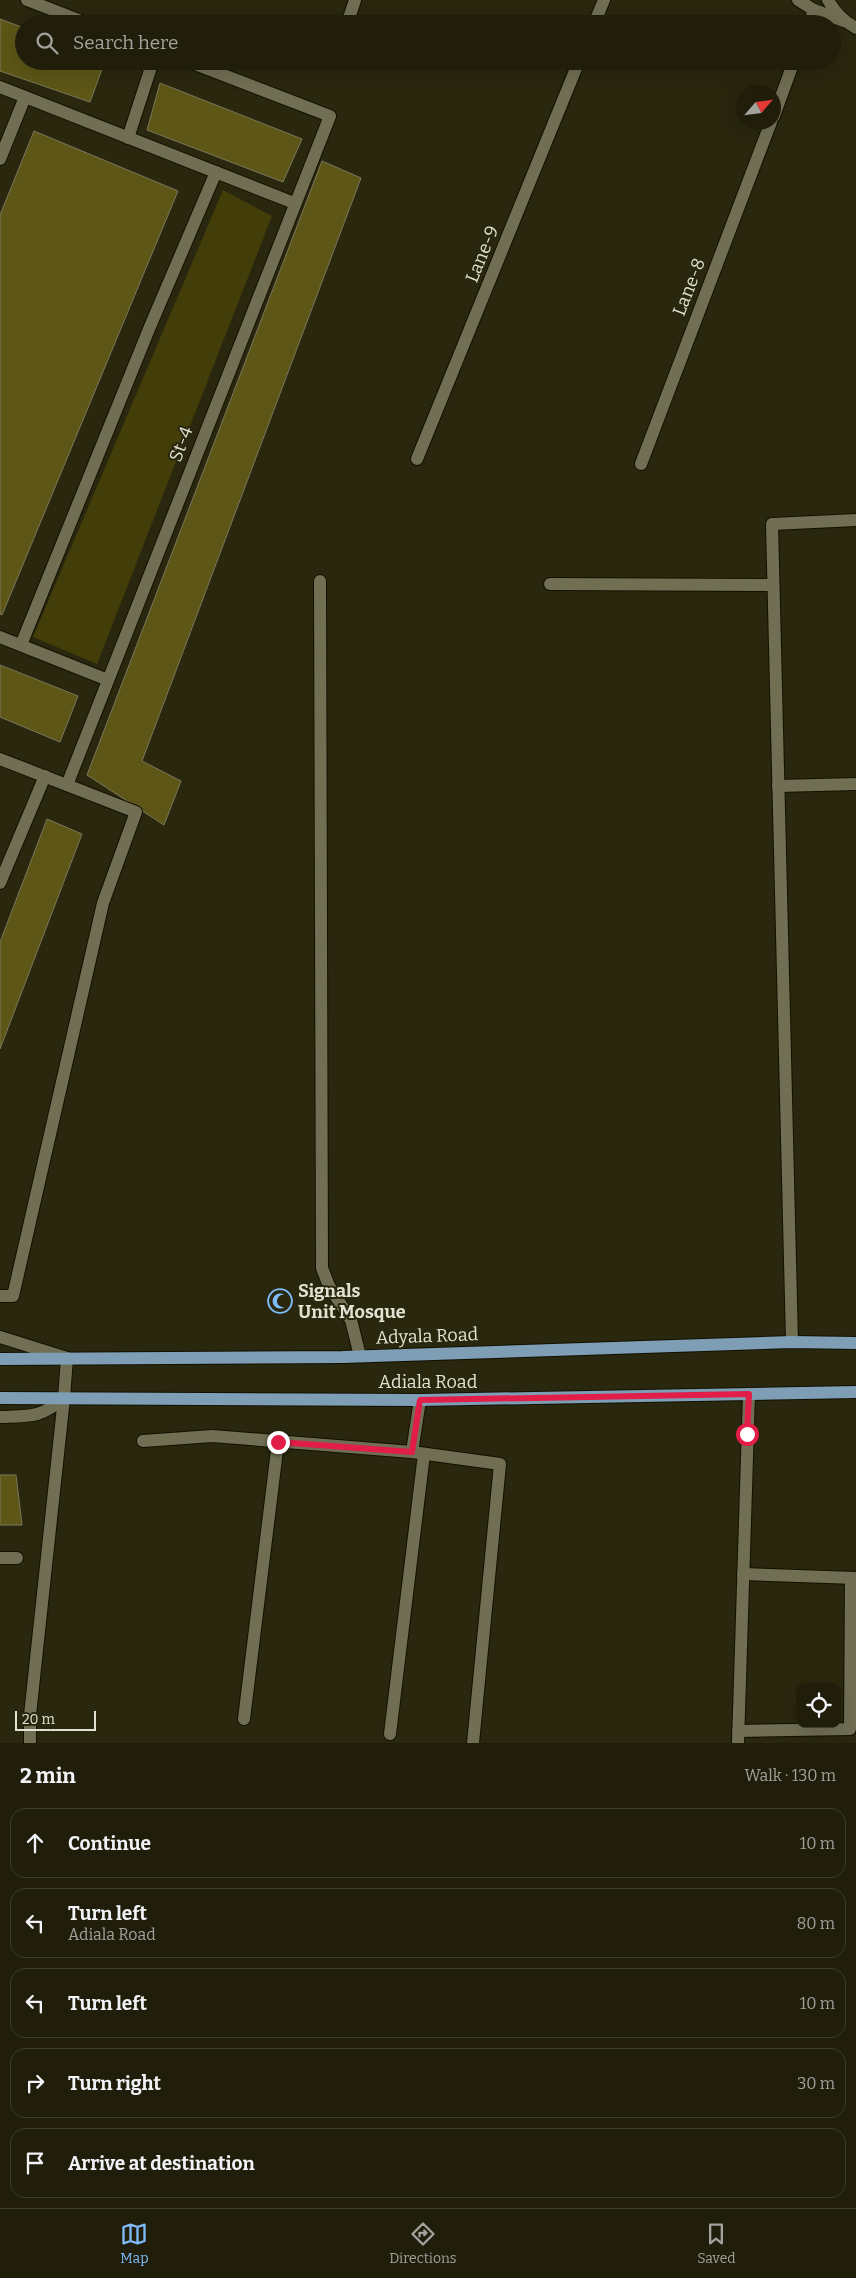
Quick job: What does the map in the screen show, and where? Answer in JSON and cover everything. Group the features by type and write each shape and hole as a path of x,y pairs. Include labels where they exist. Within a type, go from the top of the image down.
{"main road":[{"name":"Adyala Road","path":"0,1359 360,1356 792,1342 856,1342"},
{"name":"Adiala Road","path":"0,1398 420,1400 856,1392"}],"street":[{"path":"27,0 66,15"},
{"path":"350,15 355,0"},
{"path":"598,15 604,0"},
{"path":"798,0 814,10 828,15"},
{"path":"828,0 838,15"},
{"path":"812,15 814,10"},
{"path":"841,18 844,21"},
{"path":"841,20 856,28"},
{"path":"128,138 150,70"},
{"name":"St-4","path":"67,785 294,203 330,116 210,70"},
{"name":"Lane-9","path":"417,459 575,70"},
{"path":"781,97 791,70"},
{"path":"0,87 294,203"},
{"path":"0,159 25,97"},
{"name":"Lane-8","path":"641,464 768,130"},
{"path":"21,645 149,329 216,172"},
{"path":"792,1342 772,524 856,520"},
{"path":"320,580 322,1268 329,1286 351,1320 360,1356"},
{"path":"550,584 773,585"},
{"path":"0,637 108,680"},
{"path":"0,758 136,812 103,903 13,1296 0,1296"},
{"path":"0,883 45,776"},
{"path":"778,786 856,784"},
{"path":"0,1337 67,1358 30,1715 30,1743"},
{"path":"743,1574 854,1578 850,1729 738,1737 743,1574 749,1394"},
{"path":"0,1416 27,1416 49,1411 64,1398"},
{"path":"390,1734 418,1453 420,1400"},
{"path":"143,1441 212,1436 418,1453 500,1464 473,1743"},
{"path":"244,1719 278,1442"},
{"path":"0,1558 17,1558"}],"shaded area":[{"path":"223,190 272,216 97,664 33,637"}],"building":[{"path":"0,19 15,25 15,70 102,70 90,102 0,71"},
{"path":"160,83 302,139 283,182 147,130"},
{"path":"34,131 178,191 2,615 0,614 0,215"},
{"path":"322,161 361,178 142,761 181,781 164,825 87,775"},
{"path":"0,665 78,696 60,742 0,717"},
{"path":"47,819 82,834 0,1049 0,942"},
{"path":"0,1475 16,1475 22,1525 0,1525"}],"place":[{"name":"Signals Unit Mosque","path":"280,1301"}],"route":[{"path":"278,1442 412,1452 420,1400 749,1394 747,1434"}]}
